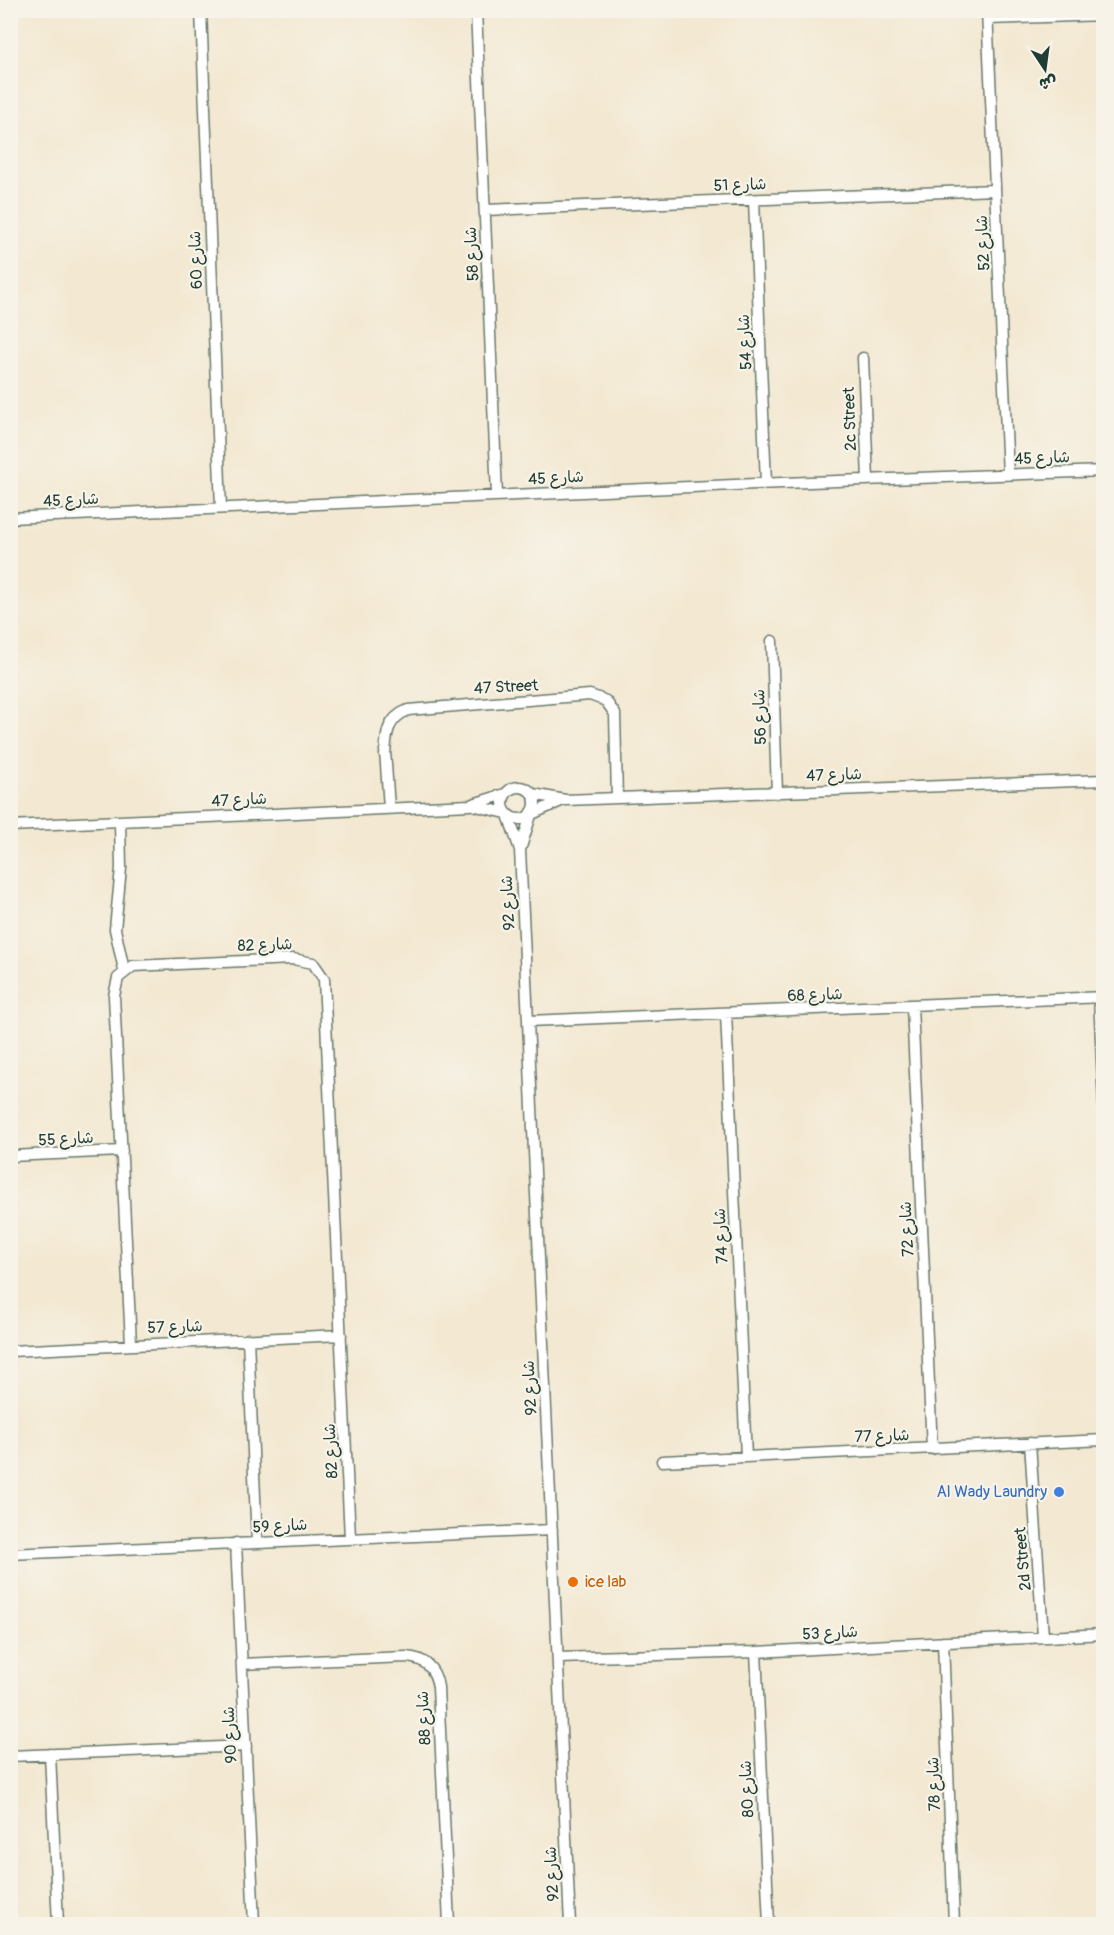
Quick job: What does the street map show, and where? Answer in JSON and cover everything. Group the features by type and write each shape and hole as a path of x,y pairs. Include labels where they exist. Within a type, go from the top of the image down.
{"street":[{"name":"شارع 60","path":"201,10 222,508"},
{"name":"شارع 58","path":"476,10 498,495"},
{"path":"987,15 1104,15"},
{"name":"شارع 52","path":"987,15 1008,475"},
{"name":"شارع 51","path":"485,210 995,190"},
{"name":"شارع 54","path":"754,200 766,483"},
{"name":"2c Street","path":"863,358 868,480"},
{"name":"شارع 45","path":"10,518 766,483 1104,471"},
{"name":"شارع 56","path":"772,641 777,793"},
{"name":"47 Street","path":"389,808 385,756 387,732 398,715 412,709 447,705 567,698 590,700 604,709 610,718 615,746 617,798"},
{"name":"شارع 47","path":"533,794 565,800 1104,780"},
{"path":"519,787 533,794 536,804 531,815 519,820 507,814 503,804 505,794 519,787"},
{"name":"شارع 47","path":"10,826 470,805 505,794"},
{"name":"شارع 47","path":"531,815 565,800"},
{"name":"شارع 47","path":"470,805 507,814"},
{"name":"شارع 92","path":"507,814 520,850 570,1924"},
{"name":"شارع 92","path":"520,850 531,815"},
{"path":"120,821 121,868 115,928 124,970 114,987 131,1344"},
{"name":"شارع 82","path":"124,970 133,966 293,959 303,959 320,970 325,989 350,1538"},
{"path":"1101,997 1104,1105"},
{"name":"شارع 68","path":"528,1021 1101,997"},
{"name":"شارع 72","path":"912,1006 932,1449"},
{"name":"شارع 74","path":"726,1013 746,1457"},
{"name":"شارع 55","path":"10,1156 122,1151"},
{"name":"شارع 57","path":"10,1351 341,1335"},
{"path":"248,1339 257,1542"},
{"name":"شارع 77","path":"662,1461 1104,1440"},
{"name":"2d Street","path":"1030,1443 1043,1636"},
{"name":"شارع 59","path":"10,1554 552,1530"},
{"name":"شارع 90","path":"236,1544 255,1924"},
{"name":"شارع 53","path":"558,1659 756,1652 1104,1634"},
{"name":"شارع 78","path":"943,1642 954,1924"},
{"name":"شارع 80","path":"756,1652 769,1924"},
{"name":"شارع 88","path":"242,1664 406,1657 416,1658 432,1668 438,1687 449,1924"},
{"path":"10,1756 246,1746"},
{"path":"50,1755 58,1924"}],"place":[{"name":"Al Wady Laundry","path":"1059,1492"},
{"name":"ice lab","path":"573,1582"}]}
